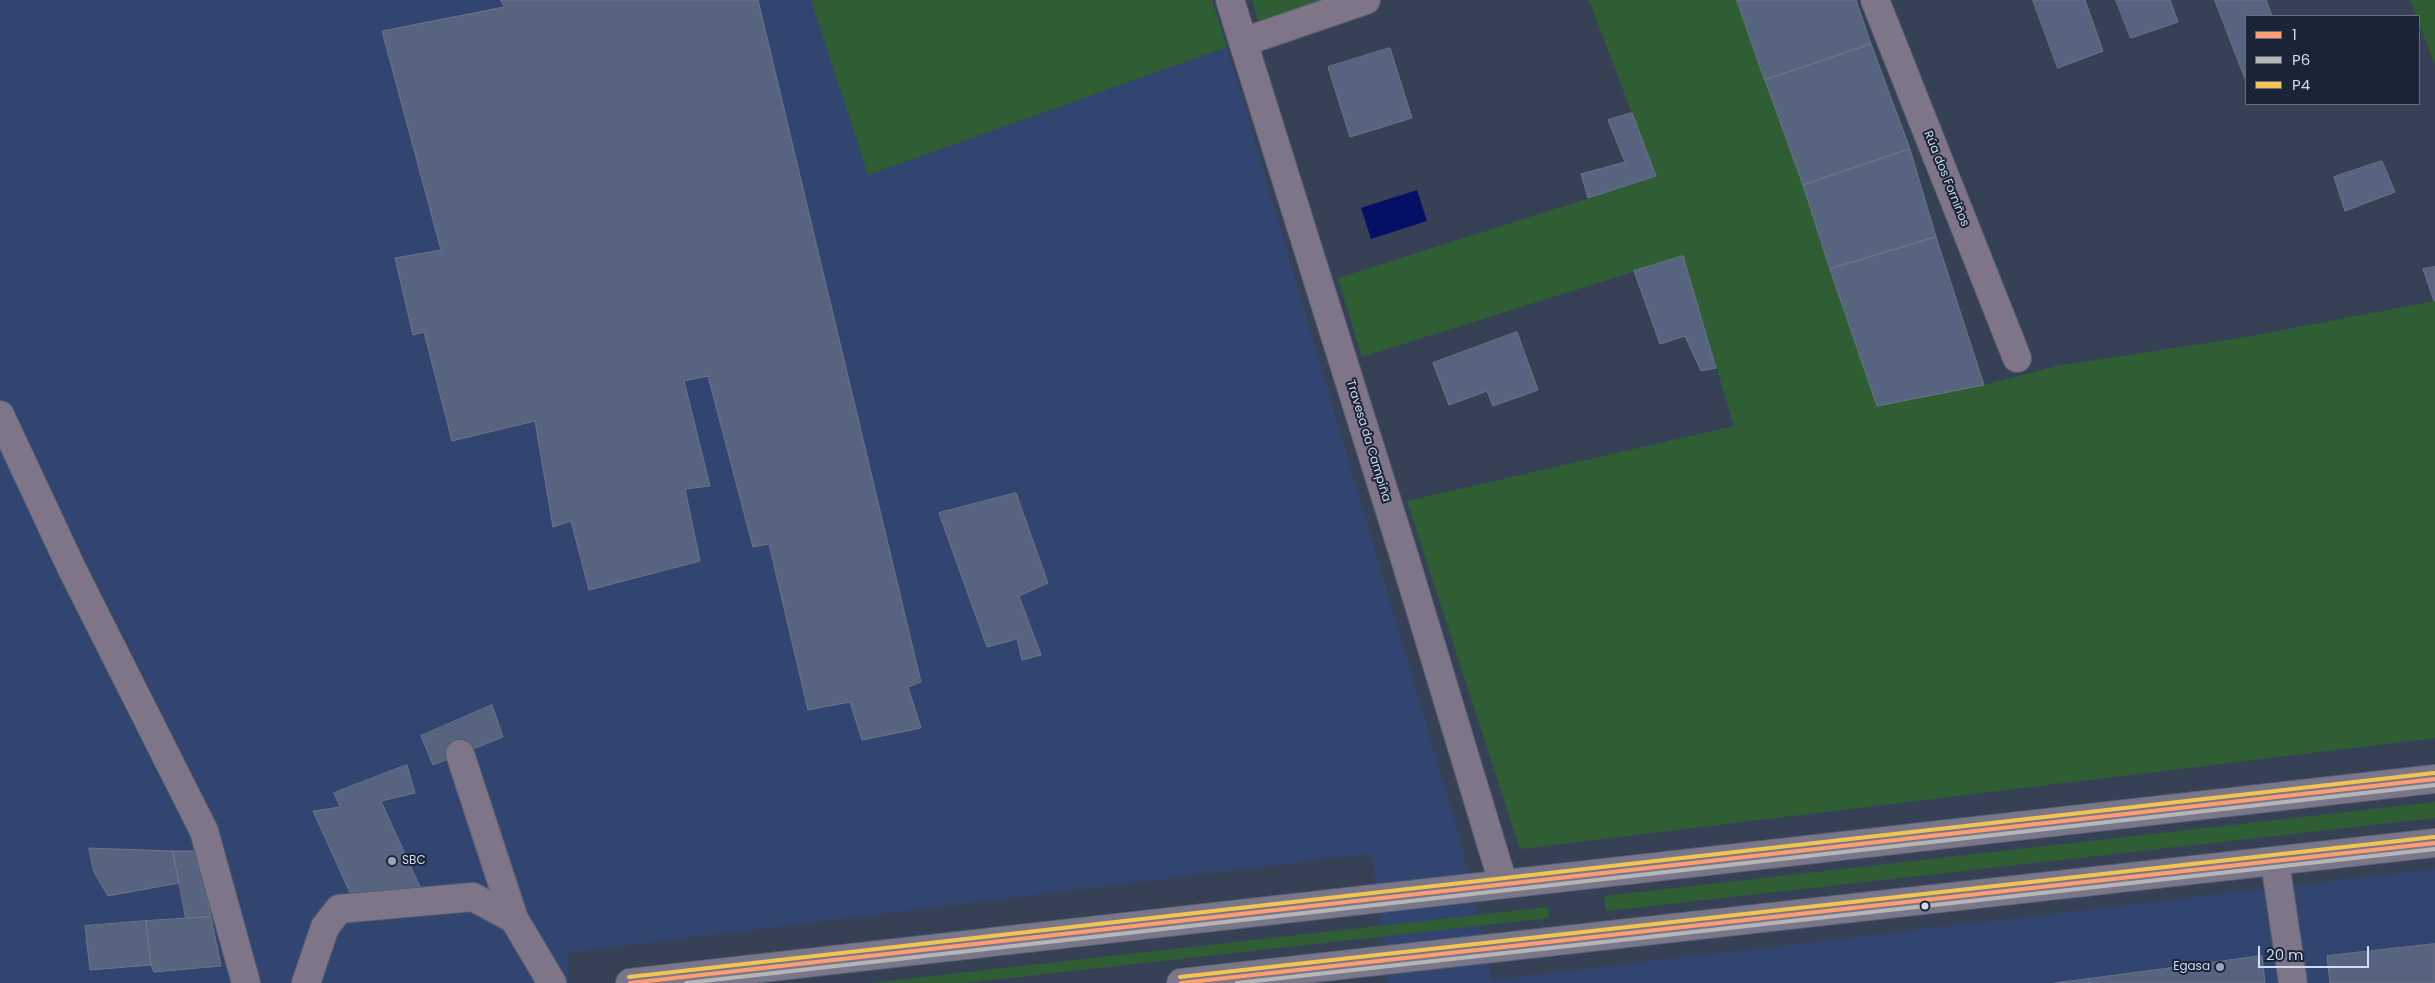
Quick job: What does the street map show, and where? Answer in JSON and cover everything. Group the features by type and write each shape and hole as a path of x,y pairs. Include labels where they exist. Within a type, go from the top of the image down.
{"main road":[{"path":"630,983 2435,779"},
{"path":"1181,983 2435,844"}],"street":[{"name":"Travesa da Campiña","path":"1230,0 1405,559 1503,883"},
{"path":"1243,42 1366,0"},
{"name":"Rúa dos Forniños","path":"1875,0 2017,358"},
{"path":"0,415 72,569 204,831 246,983"},
{"path":"460,754 514,919 552,983"},
{"path":"2275,862 2293,983"},
{"path":"306,983 325,928 339,909 472,897 514,919"}],"shaded area":[{"path":"0,0 812,0 868,175 1227,47 1462,846 1492,980 2435,869 2435,983 1388,983 1372,853 567,953 569,983 0,983"},
{"path":"1417,190 1427,221 1371,239 1361,208"}],"green space":[{"path":"811,0 1212,0 1227,47 868,175"},
{"path":"1252,0 1325,0 1259,23"},
{"path":"1589,0 1737,0 1803,185 1877,406 1984,385 2057,366 2246,337 2435,301 2435,738 1520,849 1407,501 1734,426 1683,256 1362,357 1338,278 1656,177"},
{"path":"2410,0 2435,0 2435,65 2420,26 2420,15 2416,15"},
{"path":"2435,802 2435,818 1606,911 1604,896"},
{"path":"1548,907 1549,918 963,983 870,983"}],"building":[{"path":"501,0 758,0 921,682 908,687 921,728 862,740 850,702 808,710 769,544 753,547 708,376 684,381 710,486 685,489 700,561 589,590 571,521 553,527 535,421 452,441 424,332 413,335 395,258 441,250 382,31 504,7"},
{"path":"1737,0 1856,0 1871,44 1765,80"},
{"path":"2033,0 2085,0 2103,51 2058,68"},
{"path":"2116,0 2170,0 2178,22 2131,38"},
{"path":"2215,0 2266,0 2272,15 2245,15 2245,78"},
{"path":"1871,44 1910,149 1803,185 1765,80"},
{"path":"1390,48 1412,118 1350,137 1328,67"},
{"path":"1632,113 1656,176 1588,198 1581,174 1625,162 1608,120"},
{"path":"1910,149 1936,237 1830,269 1803,185"},
{"path":"2382,161 2395,192 2345,211 2334,177"},
{"path":"1936,237 1984,385 1877,406 1830,269"},
{"path":"1683,256 1716,368 1701,371 1685,336 1660,344 1634,271"},
{"path":"2435,267 2435,301 2434,301 2423,269"},
{"path":"1517,332 1538,390 1493,406 1487,391 1449,405 1433,363"},
{"path":"1016,493 1048,583 1019,596 1041,655 1022,660 1017,639 987,647 939,513"},
{"path":"492,705 503,737 433,765 421,736"},
{"path":"407,765 415,793 381,801 420,887 352,897 313,811 340,807 334,793"},
{"path":"89,848 173,851 179,883 108,896 94,872"},
{"path":"173,851 198,851 211,917 186,918"},
{"path":"211,917 221,966 154,972 151,965 146,921"},
{"path":"146,921 151,965 90,970 85,926"},
{"path":"2435,944 2435,983 2330,983 2327,956"},
{"name":"Egasa","path":"2262,956 2265,983 2090,983 2089,979"},
{"path":"2089,979 2090,983 2054,983"}],"transit line":[{"name":"P4","path":"629,977 2434,773"},
{"name":"1","path":"630,983 2435,779"},
{"name":"P6","path":"686,983 2435,785"},
{"name":"P4","path":"1180,977 2434,837"},
{"name":"1","path":"1181,983 2435,843"},
{"name":"P6","path":"1237,983 2435,849"}],"place":[{"name":"SBC","path":"392,861"},
{"name":"Egasa","path":"2220,967"}]}
